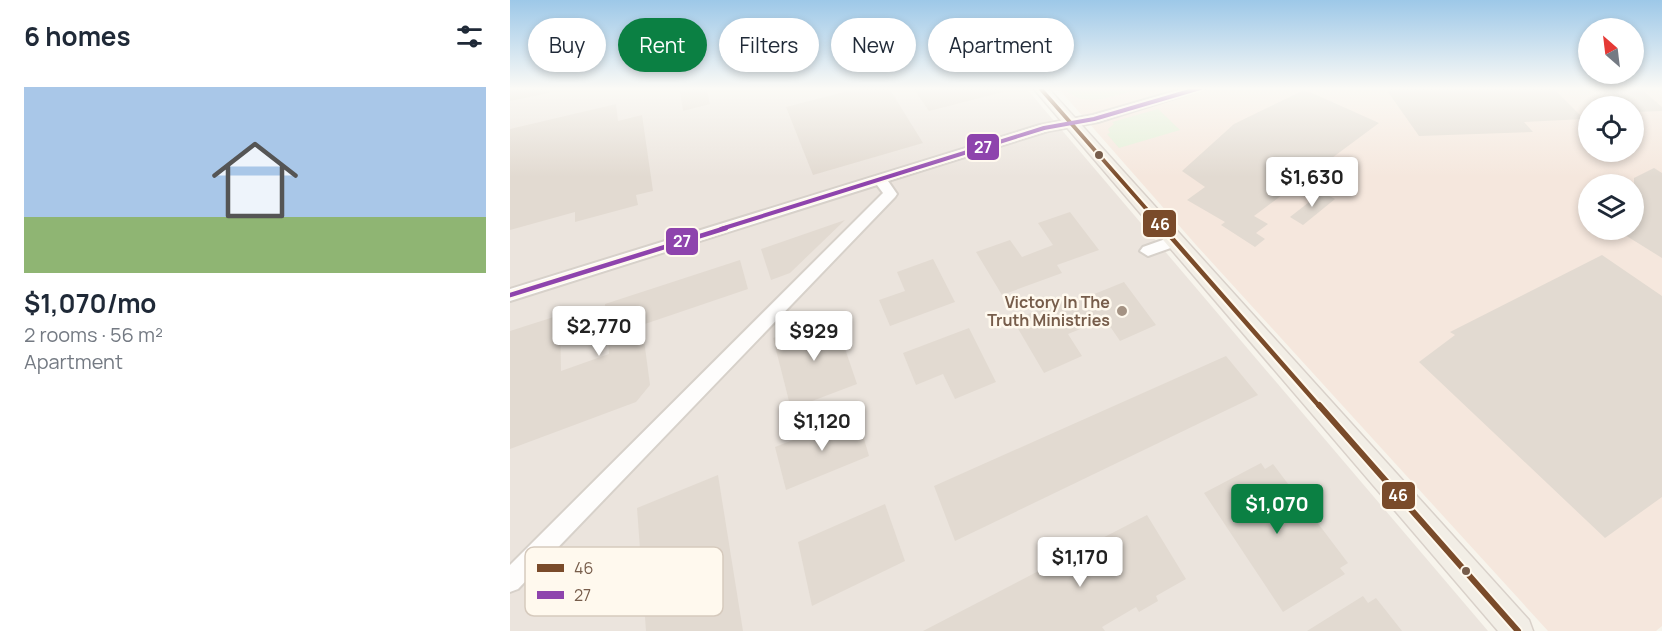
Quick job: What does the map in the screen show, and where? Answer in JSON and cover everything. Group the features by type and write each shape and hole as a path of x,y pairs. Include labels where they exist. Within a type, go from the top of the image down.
{"main road":[{"path":"1065,117 1518,631"}],"street":[{"path":"1069,122 1076,117"},
{"path":"510,295 1069,122 1099,117"},
{"path":"543,547 890,194 880,180"},
{"path":"1148,251 1174,241"},
{"path":"510,581 525,566"}],"shaded area":[{"path":"510,117 1051,117 1488,631 510,631"},
{"path":"1084,117 1578,117 1578,162 1644,162 1644,117 1662,117 1662,626 1656,631 1548,631 1197,246"}],"green space":[{"path":"1128,117 1167,117 1180,130 1119,148 1107,134 1110,133 1108,129 1114,124 1112,122"}],"building":[{"path":"559,117 618,117 618,121 642,117 653,191 636,195 638,205 575,222 575,212 510,230 510,129"},
{"path":"790,117 907,117 923,143 813,175"},
{"path":"1248,117 1367,117 1379,123 1254,216 1268,224 1256,233 1265,239 1255,247 1221,225 1225,222 1187,200 1205,187 1182,171 1234,124"},
{"path":"1406,117 1578,117 1578,119 1524,122 1533,132 1419,136"},
{"path":"1654,168 1662,173 1662,258 1633,240 1644,240 1644,174 1642,174"},
{"path":"1322,192 1335,199 1303,225 1290,217"},
{"path":"1070,212 1099,250 1057,265 1062,273 1002,295 976,252 1010,240 1022,257 1053,245 1038,223"},
{"path":"845,220 790,273 771,280 761,249"},
{"path":"1602,255 1662,296 1662,497 1605,538 1419,362 1455,335 1450,332"},
{"path":"933,259 955,302 890,326 879,300 905,291 897,272"},
{"path":"740,260 748,289 642,325 650,385 636,402 510,449 510,331 560,315 561,371 609,354 605,304"},
{"path":"1124,282 1156,325 1120,341 1105,319 1068,334 1082,356 1044,373 1013,320 1074,296 1077,301"},
{"path":"834,316 857,384 791,409 773,338"},
{"path":"969,328 996,382 955,399 943,374 916,385 903,353"},
{"path":"1226,356 1258,395 955,541 934,486"},
{"path":"857,415 869,456 786,490 775,447"},
{"path":"1261,463 1265,469 1273,464 1348,563 1340,568 1345,574 1283,612 1204,493"},
{"path":"718,475 743,631 646,631 645,616 723,616 723,547 640,547 637,508"},
{"path":"885,504 905,561 812,606 798,542"},
{"path":"1147,515 1186,579 1156,596 1158,601 1139,612 1136,607 1102,627 1105,631 923,631"},
{"path":"1363,596 1368,603 1376,598 1402,631 1307,631"}],"transit line":[{"name":"46","path":"1066,117 1518,631"},
{"name":"27","path":"510,295 1044,128 1099,117"}],"place":[{"name":"Victory In The Truth Ministries","path":"1122,311"}]}
